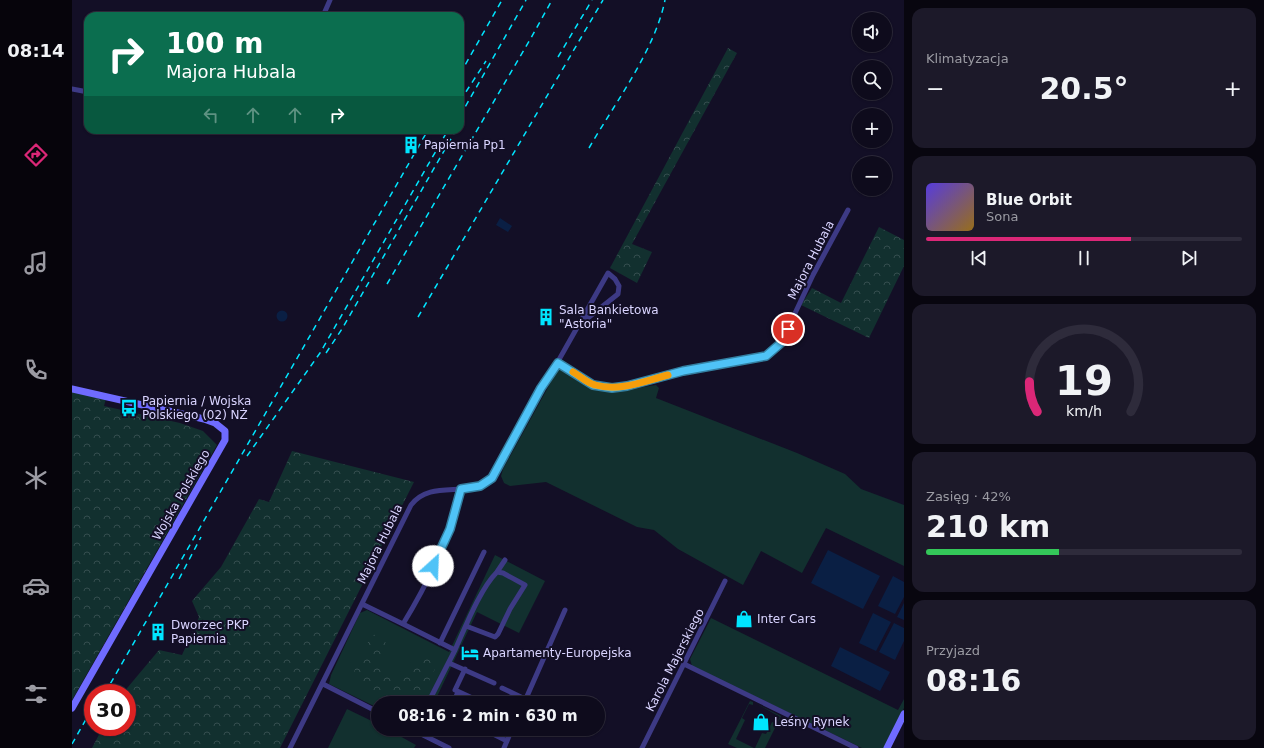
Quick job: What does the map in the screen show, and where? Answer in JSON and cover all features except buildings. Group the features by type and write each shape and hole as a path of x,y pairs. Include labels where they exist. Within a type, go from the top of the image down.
{"street":[{"path":"325,12 330,0"},
{"path":"72,89 84,91"},
{"name":"Majora Hubala","path":"558,363 593,385 612,388 627,386 683,371 766,356 781,343 813,275 848,210"},
{"name":"Majora Hubala","path":"290,748 323,684 407,511 415,499 420,495 432,491 480,486 492,478 541,388 558,363 579,325 608,273 615,279 619,286 618,294 579,325"},
{"name":"Wojska Polskiego","path":"72,389 204,419 215,423 224,431 225,440 72,708"},
{"path":"403,624 416,601 450,529 461,489"},
{"path":"440,643 484,552"},
{"path":"432,696 492,576 505,560"},
{"path":"466,626 492,638 498,634 510,609 524,586 503,573 496,572"},
{"name":"Karola Majerskiego","path":"642,748 725,581"},
{"path":"362,604 455,650"},
{"path":"526,696 565,610"},
{"path":"449,663 494,683"},
{"path":"684,664 856,748"},
{"path":"465,669 454,690 467,696"},
{"path":"323,684 371,708"},
{"path":"502,688 516,696"},
{"path":"456,696 458,692"},
{"path":"887,748 904,714"},
{"path":"426,736 449,748"},
{"path":"497,736 507,741"},
{"path":"504,748 509,736"}],"green space":[{"path":"728,48 737,53 632,244 652,252 637,283 610,268"},
{"path":"879,227 904,240 904,266 869,338 801,305 812,288 841,303"},
{"path":"561,369 594,388 612,392 656,385 659,388 656,398 797,453 845,474 861,489 904,505 904,566 826,528 802,573 761,551 743,585 678,549 654,530 637,527 546,482 510,486 504,483 501,476 503,469 557,371"},
{"path":"72,390 106,398 104,406 180,423 203,431 217,445 72,700"},
{"path":"292,451 414,482 280,748 92,748 98,736 136,736 136,684 131,684 159,650 182,655 199,617 192,601 221,567 259,499 269,502"},
{"path":"495,555 545,581 519,633 477,612 437,696 371,696 371,705 329,684 331,675 360,613 367,610 449,652"},
{"path":"711,618 898,710 904,699 904,708 884,748 862,748 692,666 690,659"},
{"path":"372,634 386,639 381,672 398,678 404,677 419,657 440,659 426,687 419,696 382,696 351,682 355,669"},
{"path":"750,701 753,702 753,705 749,704 742,718 745,720 736,739 754,748 737,748 728,744"},
{"path":"757,704 781,716 765,748 755,748 762,733 766,734 772,722 776,723 780,717"},
{"path":"347,709 371,721 371,736 400,736 416,745 414,748 328,748"}],"water":[{"path":"500,218 512,226 508,232 496,225"},
{"path":"280,311 284,311 286,312 286,320 280,321 277,318 277,314"},
{"path":"828,550 880,576 863,609 811,583"},
{"path":"893,576 904,582 904,597 895,614 878,606"},
{"path":"904,603 904,620 897,617"},
{"path":"873,613 891,622 876,651 859,643"},
{"path":"894,623 904,628 904,641 895,660 879,652"},
{"path":"840,647 890,672 880,691 831,666"}],"railway":[{"path":"464,67 502,0"},
{"path":"464,109 526,0"},
{"path":"387,284 552,0"},
{"path":"558,57 592,0"},
{"path":"418,317 603,0"},
{"path":"589,148 622,95 653,38 665,0"},
{"path":"464,95 486,61"},
{"path":"110,684 426,134"},
{"path":"247,456 320,353 446,134"},
{"path":"326,353 342,329 454,134"},
{"path":"179,579 201,537"},
{"path":"72,744 84,723"}],"slow traffic":[{"path":"573,372 593,385 612,388 627,386 668,375"}],"place":[{"name":"Papiernia Pp1","path":"411,145"},
{"name":"Sala Bankietowa \"Astoria\"","path":"546,317"},
{"name":"Papiernia / Wojska Polskiego (02) NŻ","path":"129,408"},
{"name":"Inter Cars","path":"744,619"},
{"name":"Dworzec PKP Papiernia","path":"158,632"},
{"name":"Apartamenty-Europejska","path":"470,653"},
{"name":"Leśny Rynek","path":"761,722"}],"route":[{"path":"433,566 450,529 458,505 461,489 480,486 492,478 541,388 558,363 593,385 612,388 627,386 683,371 766,356 781,343 788,329"}]}
